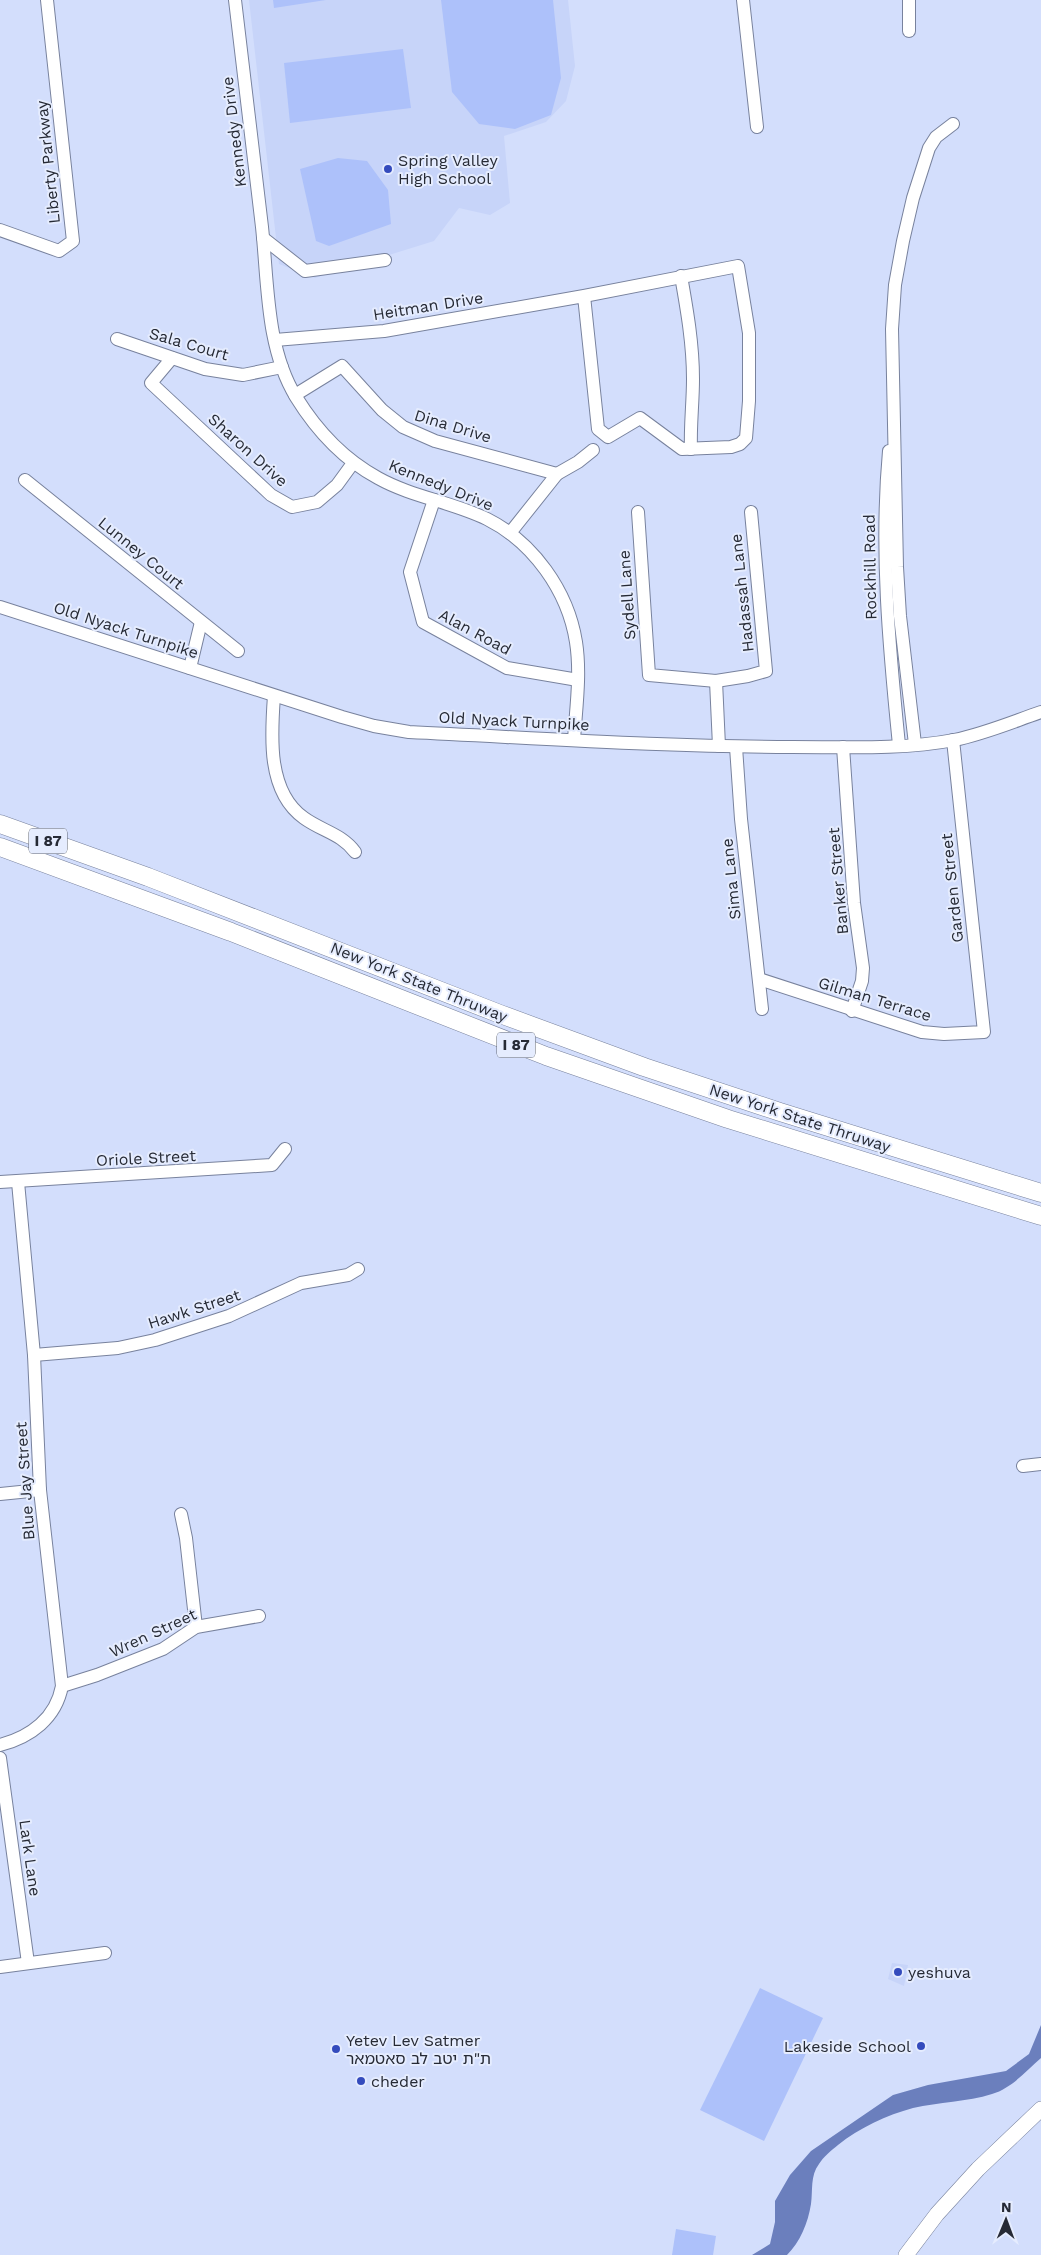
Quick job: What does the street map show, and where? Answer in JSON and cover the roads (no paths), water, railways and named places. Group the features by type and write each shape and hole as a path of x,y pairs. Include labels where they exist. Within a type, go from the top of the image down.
{"highway":[{"name":"New York State Thruway","path":"0,824 239,912 482,1008 616,1057 780,1112 1041,1193"},
{"name":"New York State Thruway","path":"0,847 232,932 456,1022 591,1072 774,1134 1041,1216"}],"main road":[{"path":"906,2255 937,2214 978,2169 1041,2108"}],"street":[{"name":"Liberty Parkway","path":"0,230 60,251 73,241 47,0"},
{"name":"Kennedy Drive","path":"235,0 276,340 282,366 295,395 311,420 330,442 354,463 379,478 488,520 510,533 544,567 559,591 570,616 576,640 578,680 574,740"},
{"path":"743,0 757,127"},
{"path":"909,0 909,31"},
{"name":"Rockhill Road","path":"915,744 900,616 892,328 895,285 913,198 929,148 936,137 953,124"},
{"path":"263,238 305,271 385,260"},
{"name":"Heitman Drive","path":"276,340 384,331 584,296 738,266 749,333 749,402 746,438 740,444 731,447 691,449 675,445 640,418 608,437 598,429 584,296"},
{"path":"681,276 690,328 693,381 690,426 691,449"},
{"name":"Sala Court","path":"117,339 205,369 243,375 282,366"},
{"name":"Sharon Drive","path":"172,358 151,383 271,495 292,507 317,502 337,485 354,463"},
{"name":"Dina Drive","path":"295,395 342,366 382,410 403,427 434,441 557,474"},
{"name":"Rockhill Road","path":"894,388 885,503 885,567 887,617 899,745"},
{"path":"510,533 557,474 578,462 593,450"},
{"name":"Lunney Court","path":"25,480 238,651"},
{"name":"Alan Road","path":"434,500 410,572 423,622 507,668 578,680"},
{"name":"Sydell Lane","path":"638,512 649,675 716,681"},
{"name":"Hadassah Lane","path":"716,681 766,671 751,512"},
{"name":"Old Nyack Turnpike","path":"0,606 274,696 374,726 409,732 736,747 899,745 953,740 978,735 1041,712"},
{"path":"190,668 201,622"},
{"path":"716,681 719,746"},
{"path":"274,696 272,752 278,779 288,802 303,818 323,830 338,835 348,842 355,852"},
{"name":"Garden Street","path":"953,740 984,1032"},
{"name":"Banker Street","path":"843,746 854,903 863,968 862,981 852,1011"},
{"name":"Sima Lane","path":"736,747 741,819 762,1009"},
{"name":"Gilman Terrace","path":"758,979 852,1011 922,1032 944,1034 984,1032"},
{"name":"Oriole Street","path":"0,1182 272,1165 285,1149"},
{"name":"Blue Jay Street","path":"0,1745 25,1736 41,1725 57,1704 62,1686 40,1490 34,1354 18,1182"},
{"name":"Hawk Street","path":"34,1354 118,1348 155,1340 229,1316 302,1283 348,1275 358,1269"},
{"path":"1023,1466 1041,1464"},
{"path":"0,1494 40,1490"},
{"path":"180,1514 186,1538 196,1627"},
{"name":"Wren Street","path":"62,1686 97,1675 163,1648 196,1627 259,1616"},
{"name":"Lark Lane","path":"0,1758 28,1963"},
{"path":"0,1967 105,1953"}],"place":[{"name":"Spring Valley High School","path":"388,169"},
{"name":"yeshuva","path":"898,1972"},
{"name":"Lakeside School","path":"921,2046"},
{"name":"Yetev Lev Satmer ת\"ת יטב לב סאטמאר","path":"336,2049"},
{"name":"cheder","path":"361,2081"}]}
